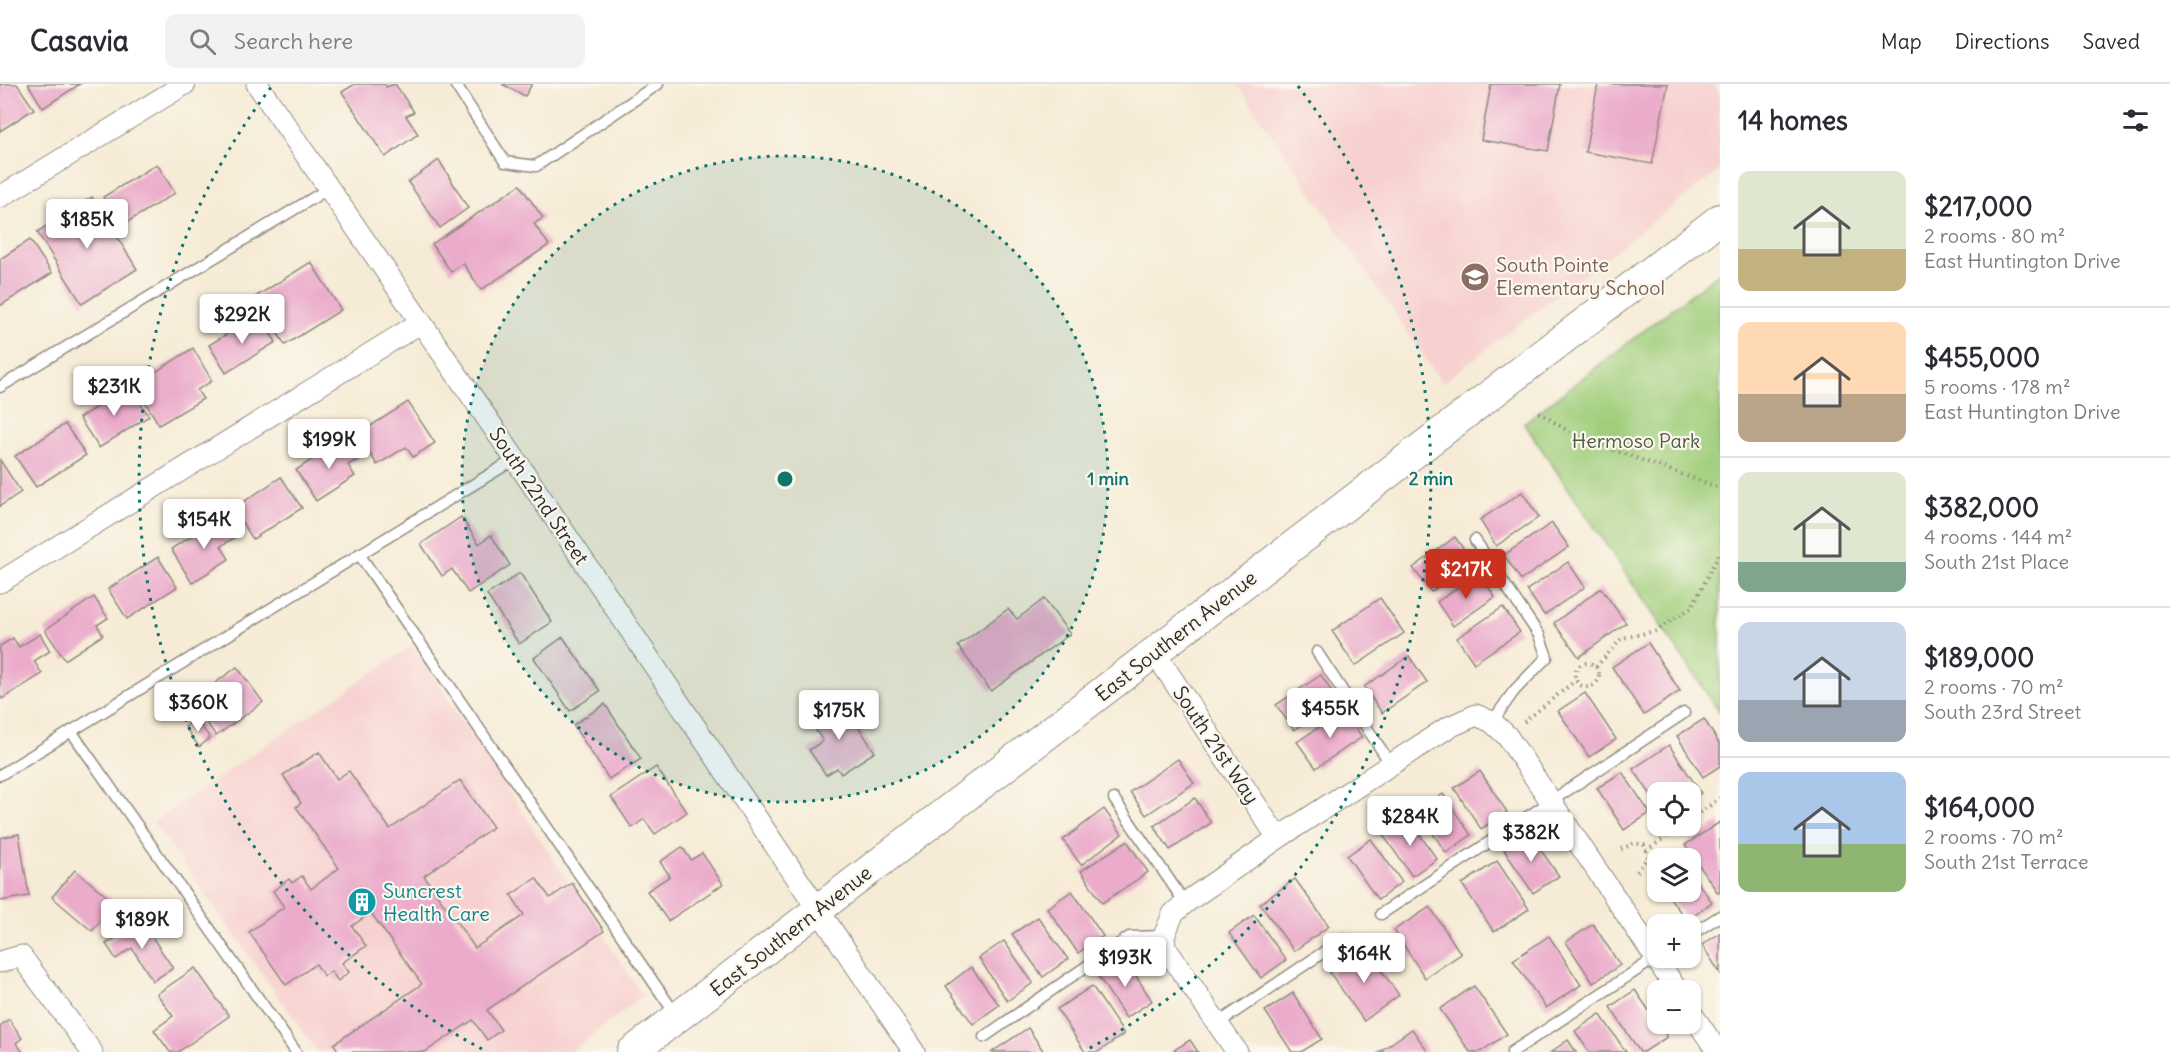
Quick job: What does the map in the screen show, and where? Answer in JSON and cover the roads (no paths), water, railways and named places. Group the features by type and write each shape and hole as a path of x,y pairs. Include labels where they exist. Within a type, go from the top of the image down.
{"main road":[{"name":"East Southern Avenue","path":"632,1052 1720,219"}],"street":[{"path":"0,197 185,84"},
{"name":"South 22nd Street","path":"257,84 515,459 914,1052"},
{"path":"0,582 420,324"},
{"name":"South 21st Way","path":"1155,653 1278,838"},
{"path":"1237,1052 1165,947 1164,936 1173,914 1185,903 1278,838 1392,766 1447,728 1476,715 1500,729 1647,944"},
{"path":"0,962 21,957 92,1052"},
{"path":"1701,1027 1718,1052"}],"lane":[{"path":"455,84 505,162 536,166 658,84"},
{"path":"0,387 328,189"},
{"path":"0,775 515,459"},
{"path":"1475,540 1539,635 1547,657 1514,692 1500,729"},
{"path":"359,555 678,1018"},
{"path":"1317,652 1392,766"},
{"path":"1381,914 1684,713"},
{"path":"71,731 296,1052"},
{"path":"1114,799 1185,903"},
{"path":"1701,928 1720,916"},
{"path":"984,1037 1129,937 1164,936"},
{"path":"1217,1024 1343,939"},
{"path":"1512,1052 1647,963"}],"place":[{"name":"South Pointe Elementary School","path":"1475,277"},
{"name":"Suncrest Health Care","path":"362,902"}],"park label":[{"name":"Hermoso Park","path":"1636,441"}]}
